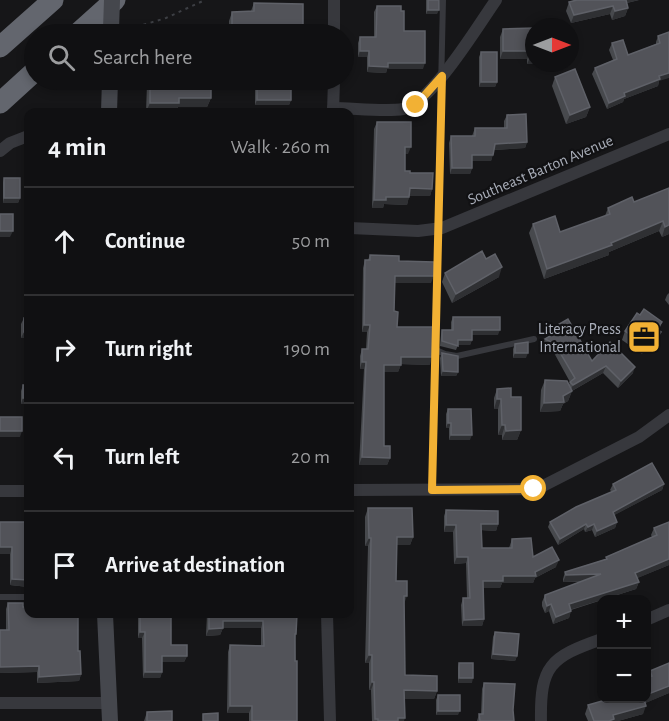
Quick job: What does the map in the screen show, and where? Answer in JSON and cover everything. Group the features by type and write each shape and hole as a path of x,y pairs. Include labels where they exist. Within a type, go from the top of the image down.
{"highway":[{"path":"26,24 53,0"},
{"path":"88,24 114,0"},
{"path":"0,47 24,26"},
{"path":"0,103 24,81"}],"street":[{"path":"112,24 114,0"},
{"path":"334,0 334,24"},
{"path":"354,110 403,109 416,105 442,76 496,0"},
{"path":"109,108 110,90"},
{"path":"333,108 334,90"},
{"name":"Southeast Barton Avenue","path":"354,228 418,231 439,228 669,134"},
{"path":"0,151 10,143 24,138"},
{"path":"354,490 537,489 639,437 669,415"},
{"path":"0,490 24,491"},
{"path":"651,618 669,610"},
{"path":"105,618 110,721"},
{"path":"327,618 330,721"},
{"path":"541,721 543,680 552,663 597,641"},
{"path":"0,703 109,703"}],"lane":[{"path":"432,490 443,0"},
{"path":"436,350 457,356 534,339"},
{"path":"0,597 24,597"}],"path":[{"path":"146,24 166,18 205,0"}],"building":[{"path":"428,0 439,0 439,10 428,10"},
{"path":"626,0 628,8 615,11 613,6 574,15 569,2"},
{"path":"254,3 303,4 303,24 232,24 232,12 254,11"},
{"path":"377,6 401,6 401,11 404,11 404,31 425,31 425,63 388,63 388,67 369,66 369,51 360,51 360,37 376,37"},
{"path":"525,28 525,51 503,51 503,29"},
{"path":"669,32 669,73 659,76 660,79 624,93 625,96 609,103 595,68 617,59 612,43 623,40 628,55 660,43 658,36"},
{"path":"481,52 497,52 497,82 481,82"},
{"path":"568,72 576,72 590,107 570,115 555,77"},
{"path":"150,90 211,90 211,98 179,98 179,103 150,103"},
{"path":"257,90 291,90 291,100 257,100"},
{"path":"526,114 527,142 495,144 493,155 472,155 472,168 452,168 451,136 475,136 475,128 507,128 507,115"},
{"path":"377,122 411,122 411,147 405,147 405,171 433,173 432,189 410,188 409,197 386,197 386,200 374,200"},
{"path":"4,178 20,178 20,198 4,198"},
{"path":"669,188 669,225 665,227 663,221 611,243 612,245 547,269 533,224 555,216 560,232 610,214 608,208 632,197 634,202"},
{"path":"0,214 13,214 13,231 0,231"},
{"path":"482,251 486,259 495,254 502,267 456,294 445,273"},
{"path":"370,255 399,256 399,261 434,262 434,276 395,276 394,311 398,312 397,327 433,327 432,357 401,357 401,365 384,365 384,446 390,446 390,458 362,457 366,362 362,362 362,349 368,349 370,325 364,325 365,260 370,260"},
{"path":"644,309 662,322 657,329 661,332 655,340 650,337 645,345 625,331 637,313 640,315"},
{"path":"453,317 500,317 500,330 472,330 472,340 458,340 458,346 442,341 442,330 453,330"},
{"path":"568,319 592,361 610,342 635,367 621,381 606,366 573,385 570,382 575,378 555,344 545,339 557,332 554,327"},
{"path":"528,342 528,353 515,353 515,344"},
{"path":"442,353 458,356 458,372 443,371"},
{"path":"545,380 567,381 572,391 563,396 564,402 544,403"},
{"path":"511,388 511,397 521,397 521,430 506,431 505,425 502,425 501,399 497,399 497,389"},
{"path":"448,409 471,409 472,435 451,435"},
{"path":"0,417 22,417 22,431 0,431"},
{"path":"652,463 664,484 613,512 617,522 597,531 594,524 588,527 586,524 560,539 550,522 576,507 616,490 613,484"},
{"path":"368,508 412,508 413,537 397,537 396,581 407,581 407,596 404,596 405,675 437,676 437,691 404,690 405,718 398,718 398,721 375,719 372,655 369,655 371,538 369,538"},
{"path":"446,510 498,511 498,524 481,524 482,548 512,548 512,539 531,538 533,557 552,547 559,560 535,572 536,576 503,576 503,581 483,581 484,619 464,620 463,598 470,598 468,557 457,557 456,525 446,525"},
{"path":"0,522 24,522 24,580 12,579 12,547 0,547"},
{"path":"669,522 669,559 635,573 639,582 569,604 571,611 556,617 551,604 547,606 545,595 601,574 566,575 565,572 607,559 606,557 657,535 654,528"},
{"path":"8,603 23,603 24,618 78,618 81,674 39,677 39,666 0,667 0,630 9,630"},
{"path":"140,618 171,618 171,645 187,645 187,656 162,656 162,672 145,672 145,632 140,632"},
{"path":"209,618 297,618 295,661 297,661 297,721 252,721 252,706 230,706 230,645 264,646 263,621 223,621 223,628 209,629"},
{"path":"495,632 519,634 517,656 493,654"},
{"path":"459,663 473,663 473,678 459,678"},
{"path":"669,663 669,686 651,693 651,671"},
{"path":"484,683 515,684 514,721 480,721 479,714 483,714"},
{"path":"438,695 460,695 460,711 438,711"},
{"path":"597,702 645,703 646,706 613,715 614,719 609,721 594,721 588,705"},
{"path":"172,711 172,721 147,721 147,712"},
{"path":"218,713 218,721 203,721 203,714"}],"place":[{"name":"Literacy Press International","path":"644,337"}],"route":[{"path":"416,105 442,76 432,490 534,489"}]}
